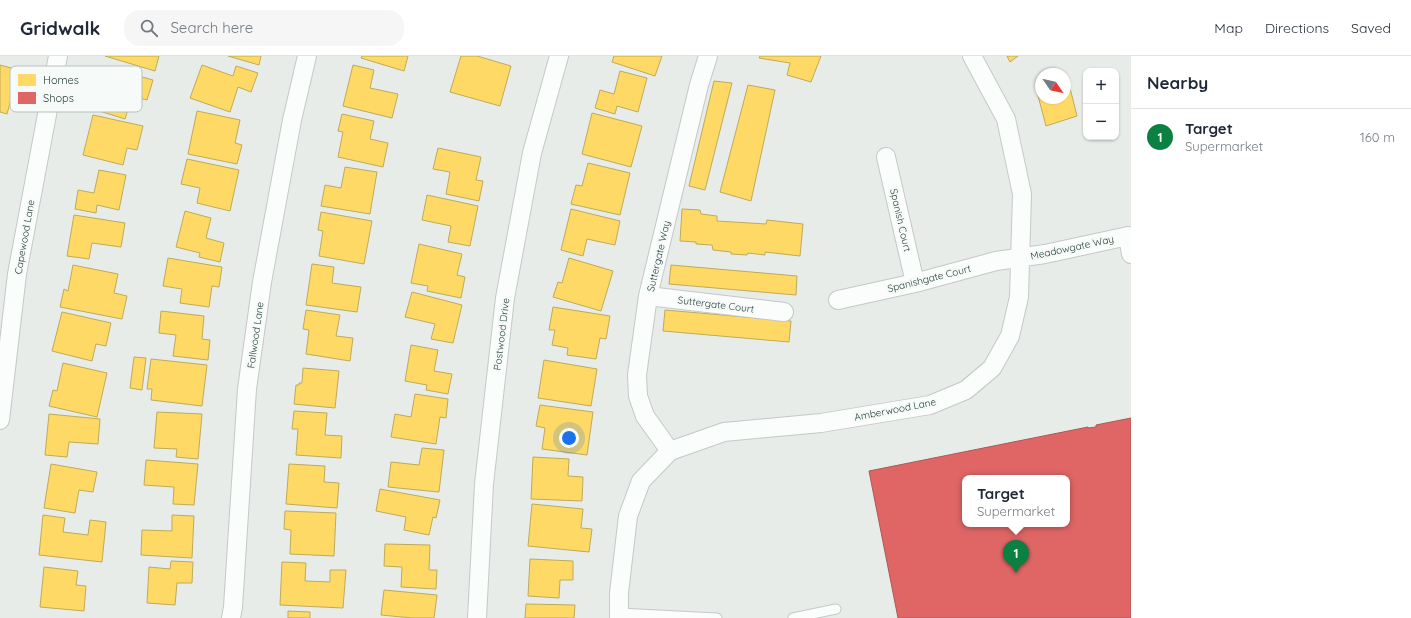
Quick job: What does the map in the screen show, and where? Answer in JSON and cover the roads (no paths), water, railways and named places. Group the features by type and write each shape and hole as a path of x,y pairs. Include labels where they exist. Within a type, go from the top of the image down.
{"street":[{"name":"Capewood Lane","path":"56,66 58,56"},
{"name":"Fallwood Lane","path":"231,618 233,607 247,389 262,282 292,120 307,56"},
{"name":"Postwood Drive","path":"478,618 484,484 505,298 532,153 559,56"},
{"name":"Suttergate Way","path":"670,451 645,416 638,396 638,375 648,296 694,106 708,56"},
{"name":"Amberwood Lane","path":"619,616 619,592 628,516 641,481 670,451 724,432 820,423 930,405 966,390 992,368 1010,336 1019,297 1022,194 1006,119 972,56"},
{"name":"Capewood Lane","path":"0,420 17,274 47,112"},
{"name":"Spanish Court","path":"886,157 915,283"},
{"name":"Meadowgate Way","path":"1020,258 1128,236 1131,254"},
{"name":"Spanishgate Court","path":"838,300 915,283 996,261 1020,258"},
{"name":"Suttergate Court","path":"648,296 784,312"}],"lane":[{"path":"793,618 836,609"},
{"path":"619,616 717,618"}],"place":[{"name":"Target","path":"1016,573"}]}
